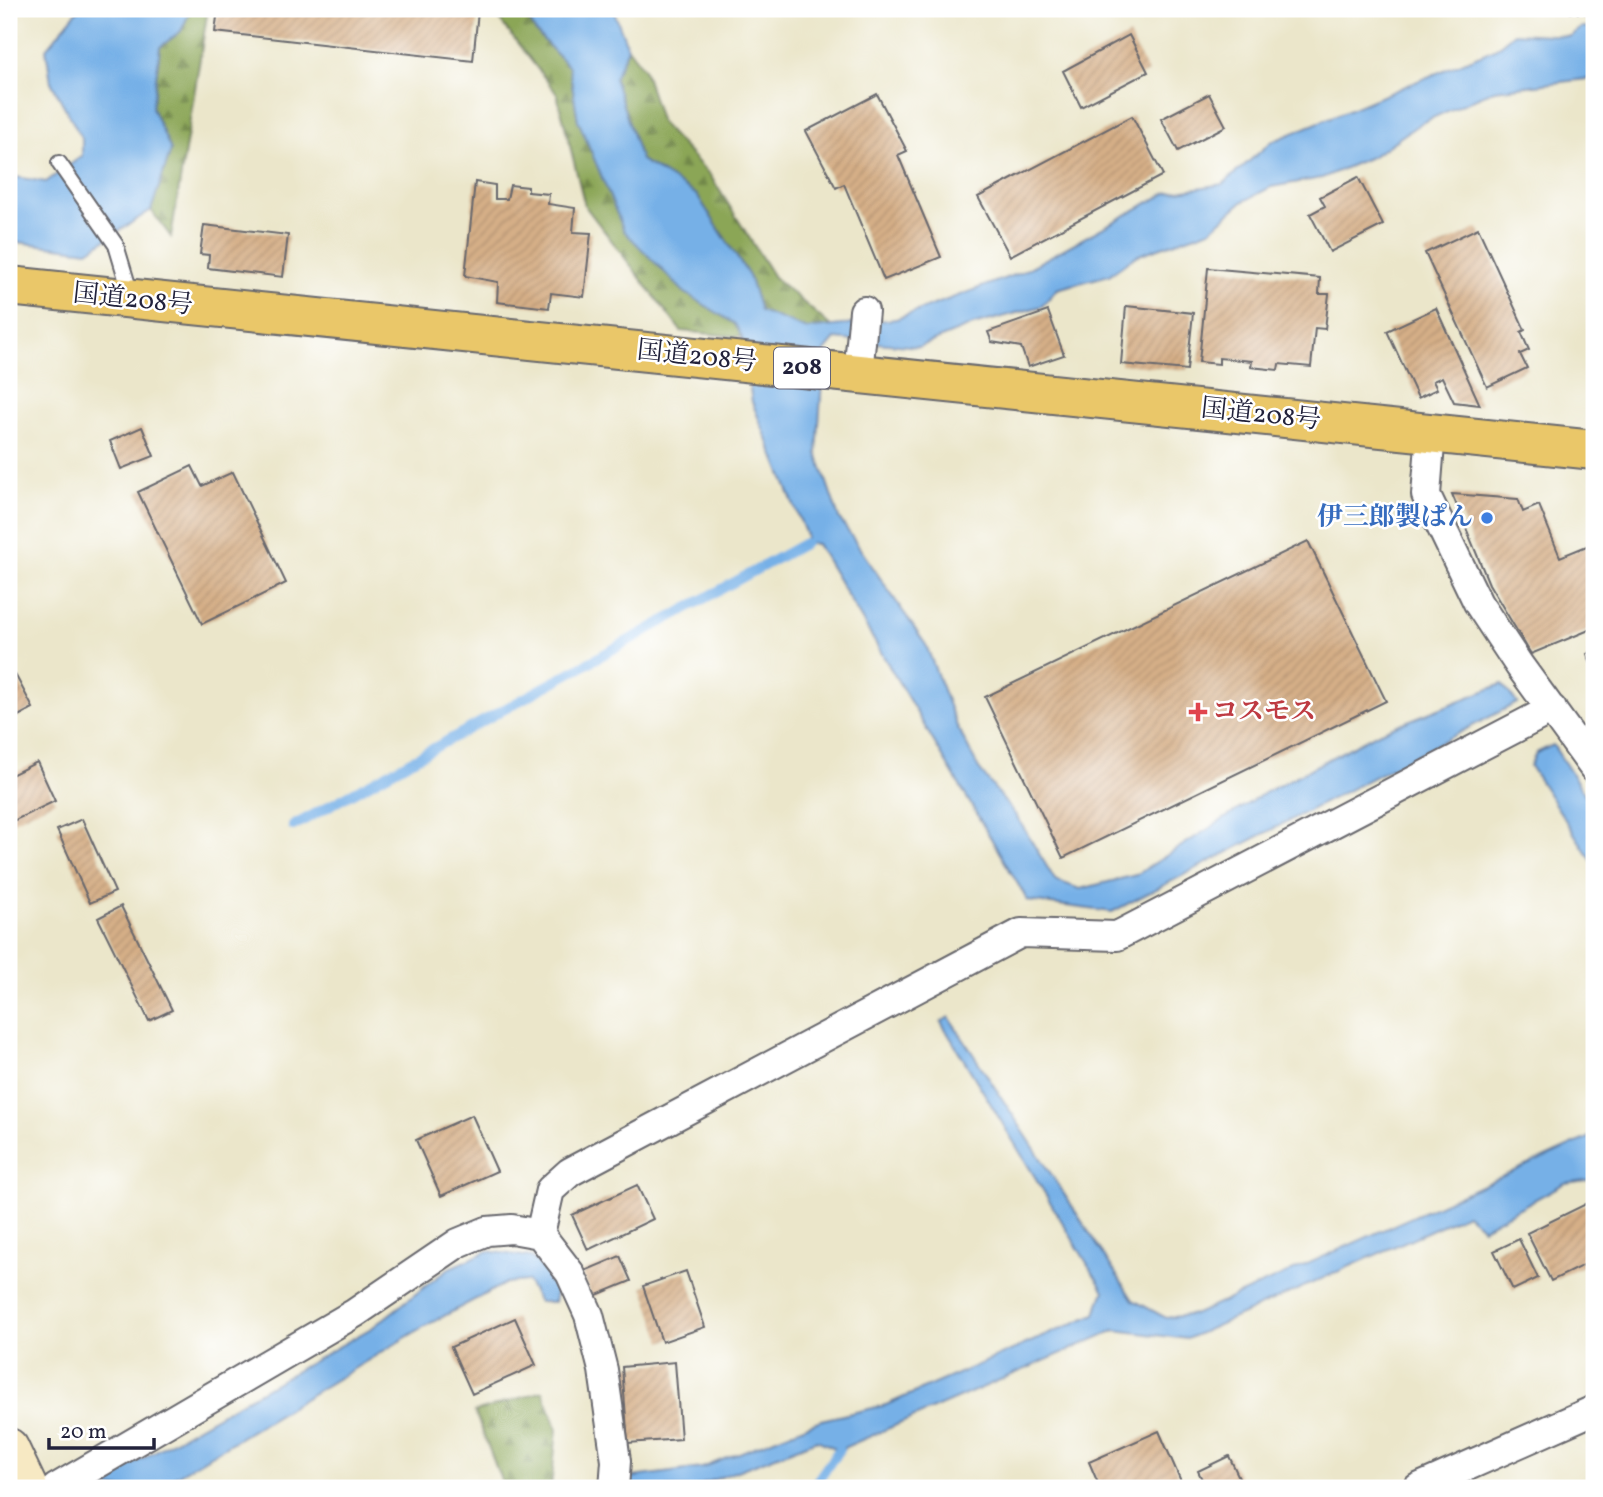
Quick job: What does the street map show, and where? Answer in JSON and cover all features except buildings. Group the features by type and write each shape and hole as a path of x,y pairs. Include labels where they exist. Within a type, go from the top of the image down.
{"highway":[{"name":"国道208号","path":"9,286 132,300 859,363 1594,450"}],"main road":[{"path":"9,1448 28,1488"}],"street":[{"path":"859,363 864,312"},
{"path":"1431,432 1426,495 1478,603 1519,665 1594,768"},
{"path":"540,1234 550,1190 570,1172 1021,933 1117,936 1552,709"},
{"path":"56,1488 355,1313 457,1243 487,1231 512,1229 540,1234 570,1273 589,1315 607,1396 616,1461 614,1488"},
{"path":"1418,1488 1594,1410"}],"lane":[{"path":"59,163 116,245 132,300"}],"path":[{"path":"1542,9 1594,13"}],"green space":[{"path":"191,9 208,9 171,237 151,210 171,150 152,108 160,47 181,31"},
{"path":"491,9 524,9 535,31 569,67 578,120 684,292 735,324 742,337 681,331 585,206 557,94"},
{"path":"628,48 644,69 661,123 710,175 774,277 833,328 807,329 760,311 749,276 697,195 641,160 614,78"},
{"path":"543,1391 557,1429 551,1488 504,1488 475,1412"}],"water":[{"path":"79,9 191,9 181,31 160,47 152,108 171,150 151,210 88,251 9,241 9,176 46,182 82,156 82,139 51,82 46,49"},
{"path":"524,9 613,9 628,48 614,78 641,160 697,195 749,276 760,311 807,329 896,319 1022,272 1166,193 1223,184 1271,142 1495,49 1514,33 1570,36 1582,27 1594,28 1594,78 1494,90 1421,123 1373,156 1322,178 1271,187 1242,202 1210,230 1136,256 1109,275 1057,289 1042,306 973,325 919,347 835,339 824,352 817,453 839,518 926,645 956,724 979,769 1017,817 1055,880 1080,889 1136,875 1266,792 1380,732 1502,684 1517,703 1112,912 1028,901 817,544 805,543 806,535 752,402 742,337 735,324 684,292 624,231 578,120 569,67 535,31"},
{"path":"1553,745 1594,808 1594,864 1530,766 1536,753"},
{"path":"949,1017 1133,1300 1166,1318 1196,1314 1594,1135 1594,1179 1565,1183 1483,1228 1467,1214 1187,1339 1115,1330 839,1450 817,1440 693,1488 626,1488 625,1478 702,1468 821,1420 886,1405 1095,1314 1104,1291 941,1022"},
{"path":"488,1251 531,1257 558,1283 554,1302 539,1302 527,1281 506,1283 425,1326 156,1488 91,1488 373,1327 449,1268"}],"waterway":[{"path":"293,826 805,543"},
{"path":"812,1488 839,1450"}],"place":[{"name":"伊三郎製ぱん","path":"1487,518"},
{"name":"コスモス","path":"1198,712"}]}
